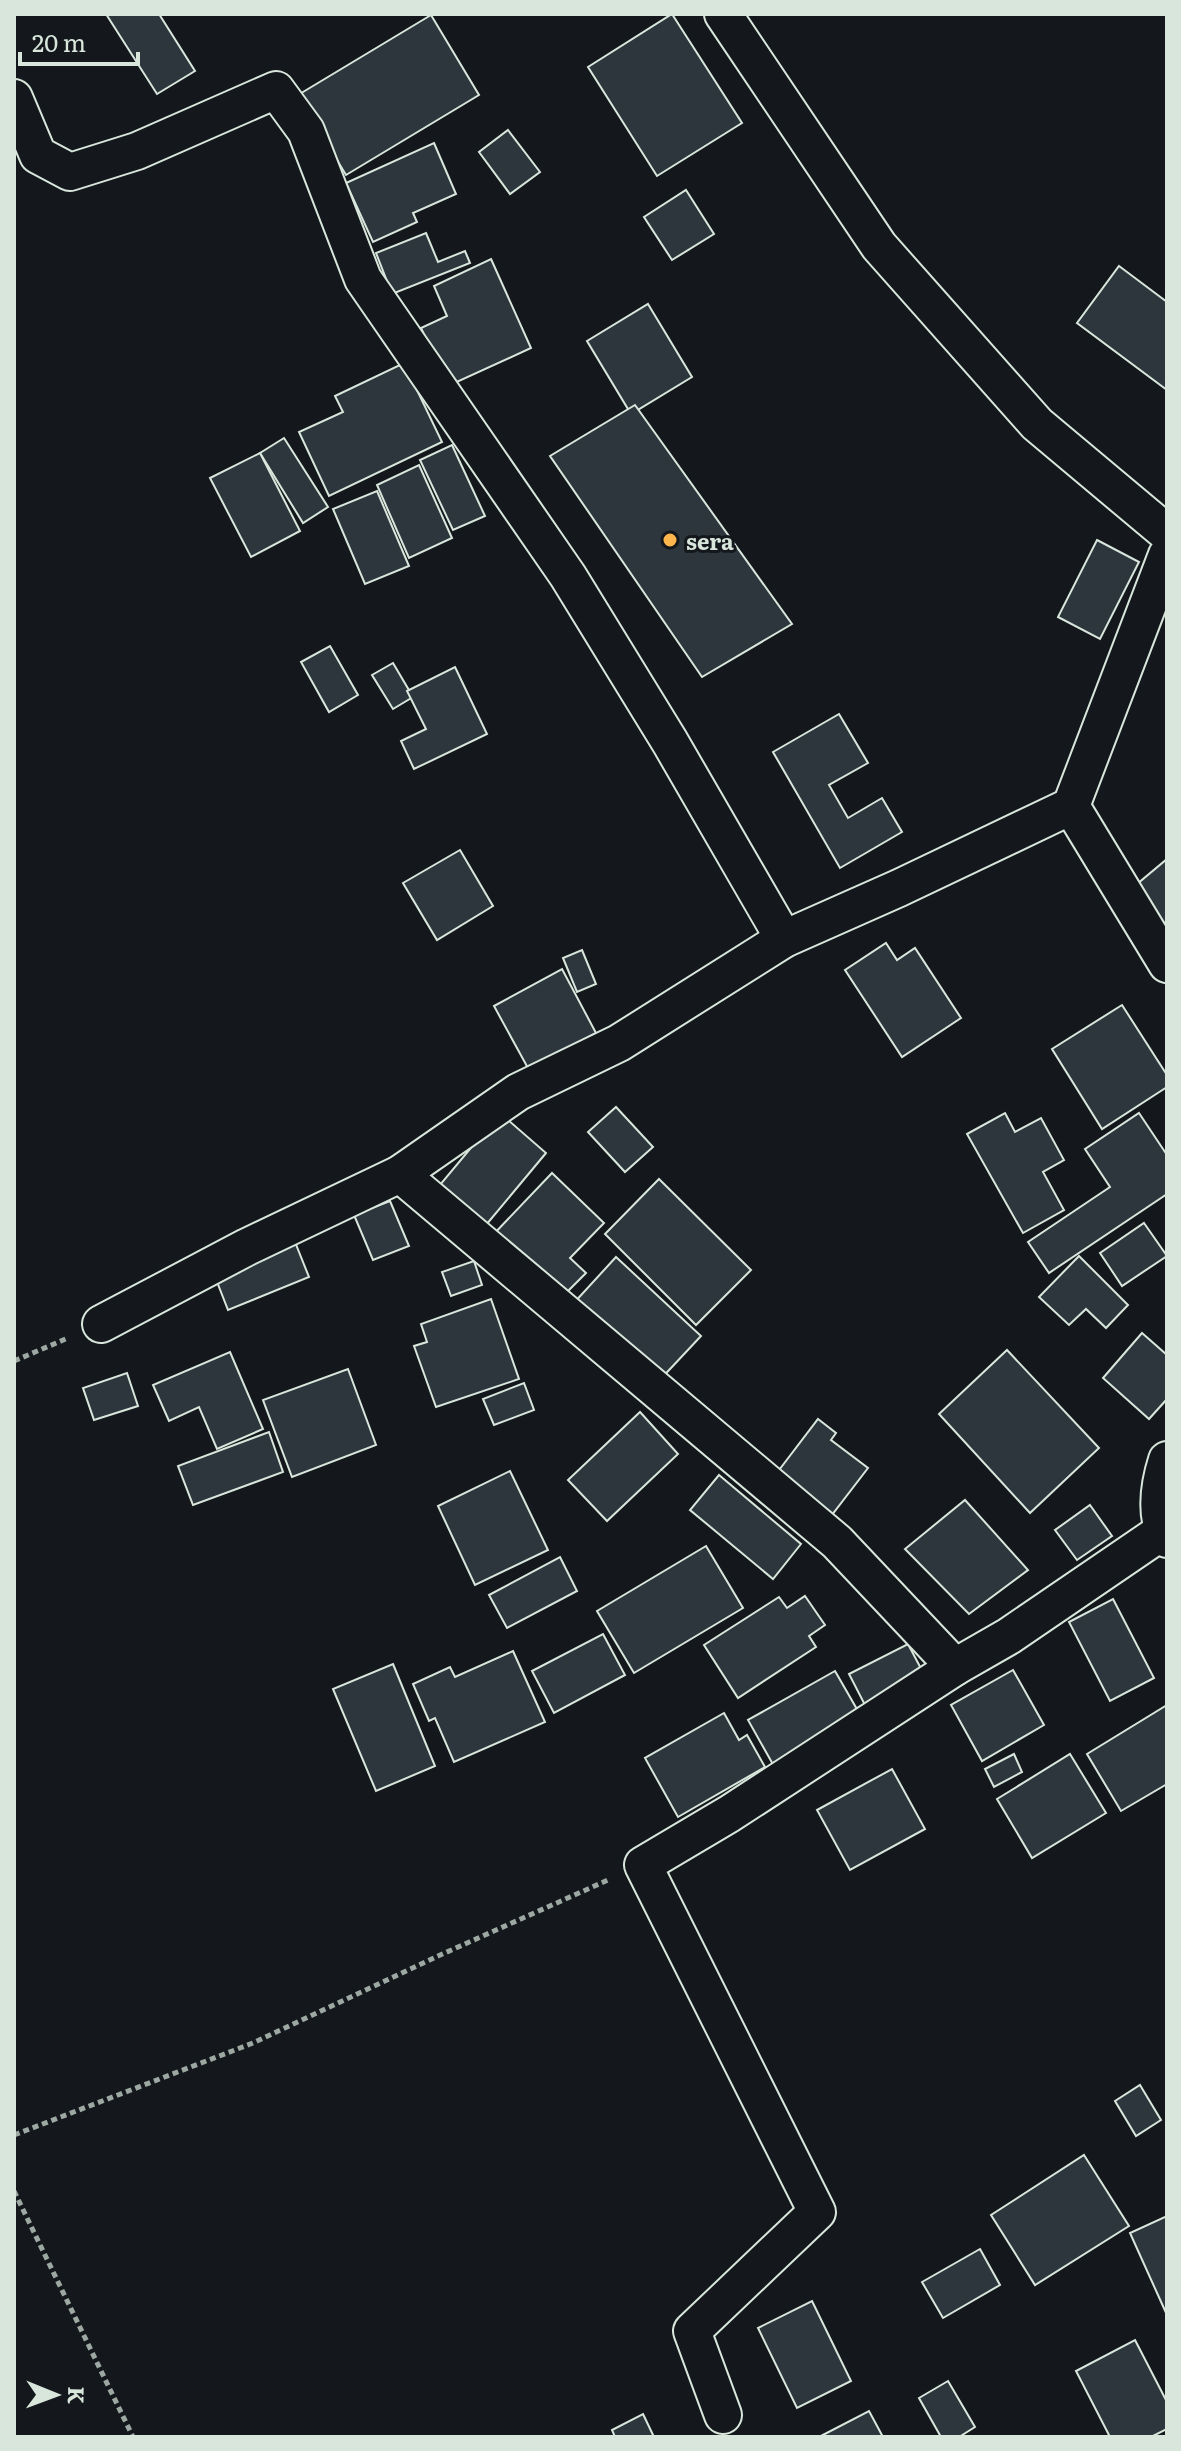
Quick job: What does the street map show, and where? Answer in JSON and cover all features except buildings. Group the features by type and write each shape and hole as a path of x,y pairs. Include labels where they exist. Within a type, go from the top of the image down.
{"street":[{"path":"723,14 879,246 1037,424 1167,533"},
{"path":"14,98 38,155 70,172 137,151 276,90 306,131 363,279 568,576 670,742 784,939"},
{"path":"101,1324 247,1247 400,1174 518,1092 619,1043 784,939 1071,806 1167,555"},
{"path":"1071,806 1167,964"},
{"path":"400,1174 837,1542 955,1667"},
{"path":"723,2415 692,2331 817,2212 643,1865 729,1814 1165,1535 1159,1490 1167,1460"}],"path":[{"path":"14,1361 101,1324"},
{"path":"14,2135 253,2043 643,1865"},
{"path":"14,2191 133,2437"}],"place":[{"name":"sera","path":"670,540"}]}
